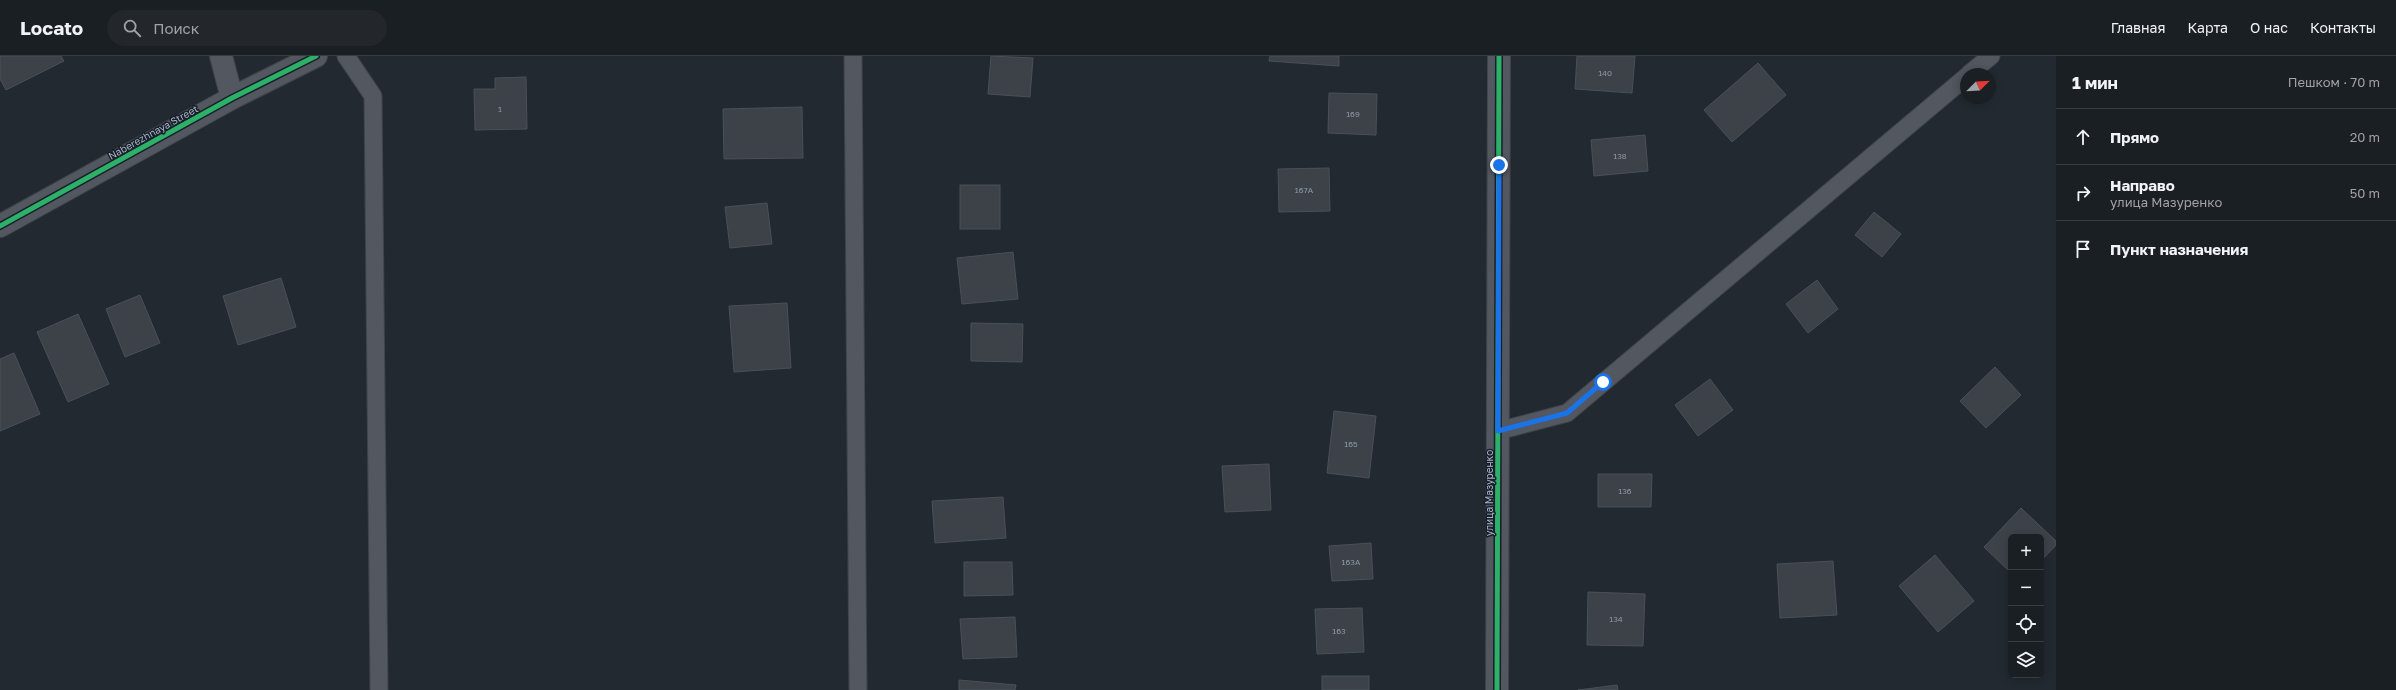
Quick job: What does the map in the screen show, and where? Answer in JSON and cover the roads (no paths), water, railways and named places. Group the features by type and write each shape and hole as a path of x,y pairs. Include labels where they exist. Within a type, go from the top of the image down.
{"street":[{"path":"221,56 232,98"},
{"name":"Naberezhnaya Street","path":"0,226 232,98 316,56"},
{"name":"улица Мазуренко","path":"1497,690 1499,56"}],"lane":[{"path":"346,56 374,96 379,690"},
{"path":"853,56 858,690"},
{"path":"1976,68 1991,56"},
{"path":"1498,431 1567,413 1960,82"}]}
